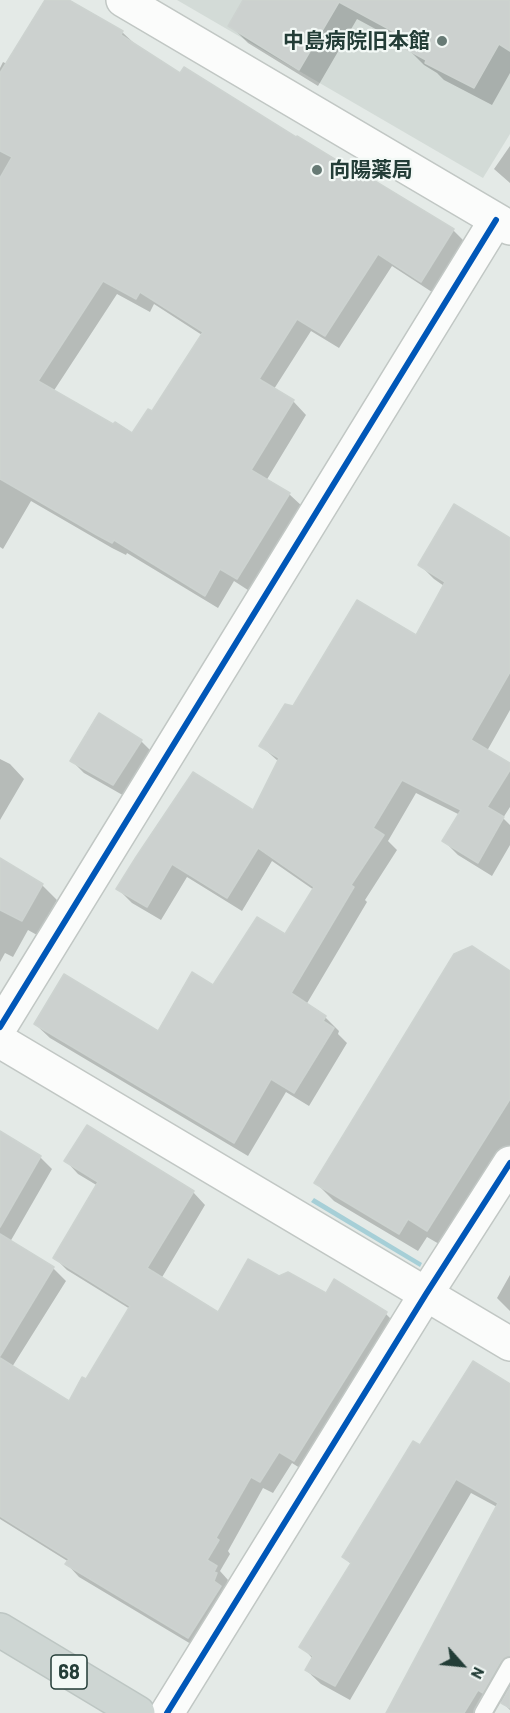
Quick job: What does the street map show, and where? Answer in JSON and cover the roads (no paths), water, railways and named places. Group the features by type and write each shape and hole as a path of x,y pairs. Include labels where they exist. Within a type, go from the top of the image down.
{"main road":[{"name":"68","path":"0,1630 138,1713"}],"street":[{"path":"0,1027 503,224 123,0"},
{"path":"0,1041 510,1344"},
{"path":"167,1713 426,1294 510,1163"}],"lane":[{"path":"483,1713 510,1666"}],"water":[{"path":"314,1198 422,1263 420,1267 311,1202"}],"place":[{"name":"中島病院旧本館","path":"442,41"},
{"name":"向陽薬局","path":"317,170"}]}
